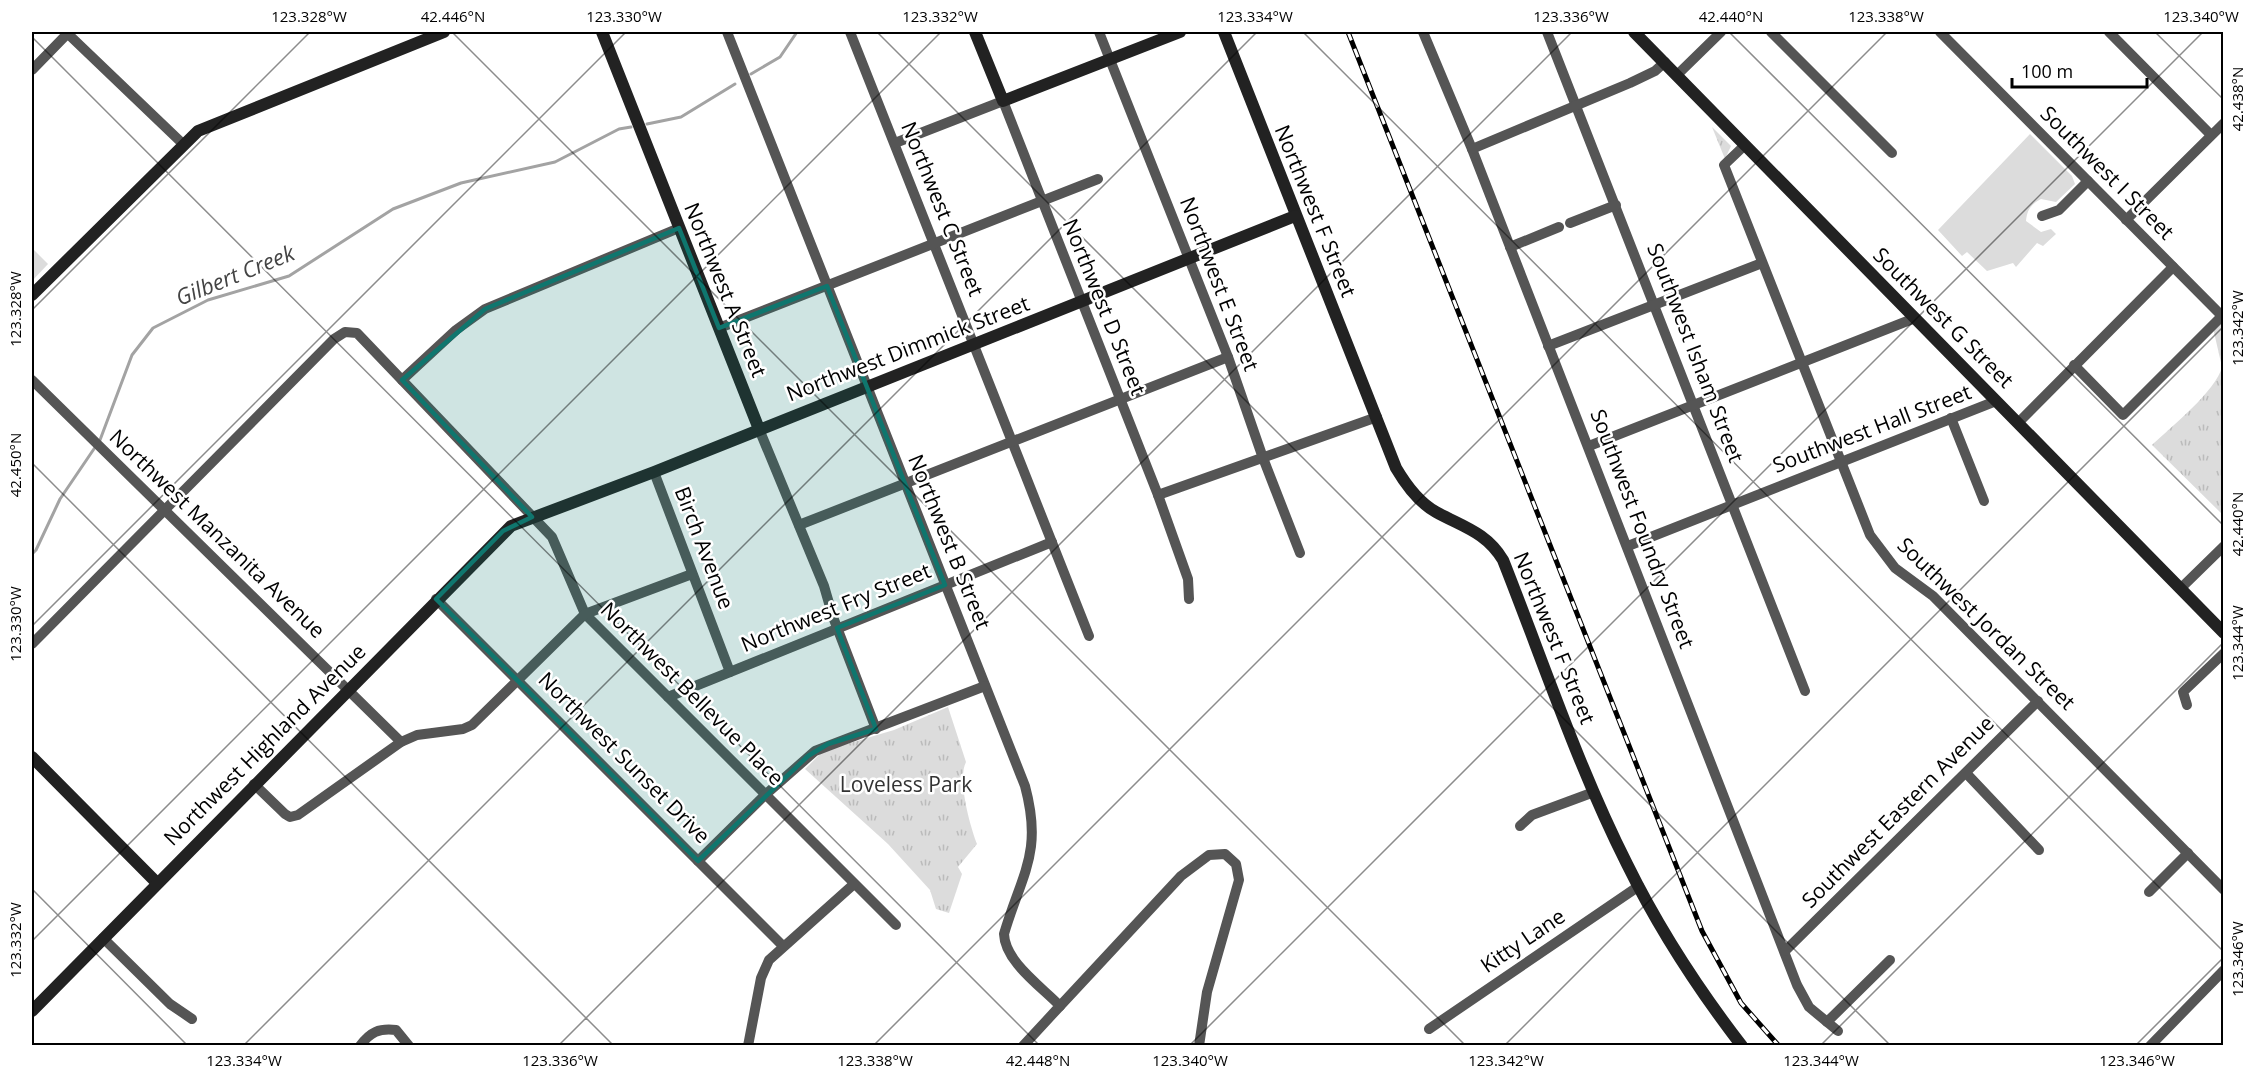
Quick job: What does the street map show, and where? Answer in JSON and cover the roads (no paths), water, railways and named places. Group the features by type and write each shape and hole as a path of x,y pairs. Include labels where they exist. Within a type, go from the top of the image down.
{"main road":[{"path":"32,295 198,131 444,32"},
{"name":"Northwest A Street","path":"602,32 759,429"},
{"name":"Northwest D Street","path":"975,32 1003,102"},
{"path":"1003,102 1180,32"},
{"name":"Northwest F Street","path":"1224,32 1396,468 1410,490 1436,512 1479,533 1496,549 1503,560 1594,792 1639,886 1684,964 1742,1046"},
{"name":"Southwest G Street","path":"1634,32 2223,633"},
{"name":"Northwest Dimmick Street","path":"534,518 1295,216"},
{"name":"Northwest Highland Avenue","path":"32,1011 503,531 534,518"},
{"path":"32,757 157,883"}],"street":[{"path":"32,70 68,32 183,144"},
{"name":"Northwest B Street","path":"727,32 1024,786 1033,825 1032,850 1006,926 1004,943 1021,966 1060,1006"},
{"name":"Northwest C Street","path":"850,32 1089,636"},
{"name":"Northwest E Street","path":"1099,32 1228,357 1263,458 1300,553"},
{"name":"Southwest Foundry Street","path":"1423,32 1472,149 1804,999 1838,1031"},
{"name":"Southwest Isham Street","path":"1547,32 1694,403 1804,691"},
{"path":"1677,75 1721,32"},
{"path":"1771,32 1892,153"},
{"name":"Southwest I Street","path":"1940,32 2222,316 2123,414 2073,365"},
{"path":"2109,32 2211,135"},
{"path":"1472,149 1655,71 1665,62"},
{"path":"895,143 1003,102"},
{"name":"Northwest D Street","path":"1003,102 1158,495 1188,579 1190,599"},
{"path":"2126,220 2223,123"},
{"name":"Southwest Jordan Street","path":"1745,145 1724,165 1869,535 1895,568 1934,596 2223,890"},
{"path":"719,328 1098,180"},
{"path":"2042,216 2059,210 2088,181"},
{"path":"1509,247 1616,205"},
{"path":"402,380 456,330 485,309 679,228"},
{"path":"1548,346 1762,263"},
{"path":"2018,423 2073,365 2173,267"},
{"path":"1589,446 1915,318"},
{"name":"Northwest Bellevue Place","path":"164,509 333,339 345,332 357,333 552,537 585,614 896,925"},
{"path":"799,525 1228,357"},
{"name":"Northwest Manzanita Avenue","path":"32,380 401,742"},
{"name":"Southwest Hall Street","path":"1628,546 1996,401"},
{"path":"1158,495 1377,417"},
{"path":"1951,418 1984,501"},
{"name":"Northwest A Street","path":"759,429 824,586 837,628 876,729"},
{"name":"Birch Avenue","path":"654,472 730,672"},
{"path":"32,644 164,509"},
{"name":"Northwest Fry Street","path":"668,697 1052,542"},
{"path":"2180,589 2223,546"},
{"path":"254,784 285,814 294,817 401,742 426,733 468,728 585,614 692,574"},
{"name":"Northwest Sunset Drive","path":"436,599 783,946"},
{"path":"2187,705 2183,692 2223,653"},
{"path":"698,861 765,795 815,751 985,686"},
{"name":"Southwest Eastern Avenue","path":"1785,951 2038,701"},
{"path":"1966,773 2039,850"},
{"path":"1520,826 1532,815 1594,792"},
{"path":"2149,892 2188,853"},
{"path":"1023,1046 1181,876 1209,855 1225,854 1236,864 1239,879 1207,992 1199,1046"},
{"path":"748,1046 764,969 783,946 854,884"},
{"name":"Kitty Lane","path":"1430,1029 1639,886"},
{"path":"103,938 170,1004 192,1019"},
{"path":"1827,1022 1890,960"},
{"path":"2150,1046 2223,970"},
{"path":"360,1046 376,1030 387,1029 396,1030 409,1046"}],"waterway":[{"name":"Gilbert Creek","path":"751,74 780,57 797,32"},
{"name":"Gilbert Creek","path":"647,124 681,117 735,84"},
{"name":"Gilbert Creek","path":"32,554 60,499 100,440 132,355 153,328 208,300 289,276 393,209 461,183 555,162 619,129 631,127"}],"railway":[{"path":"1348,32 1702,931 1741,1003 1779,1046"}],"park label":[{"name":"Loveless Park","path":"906,785"}]}
